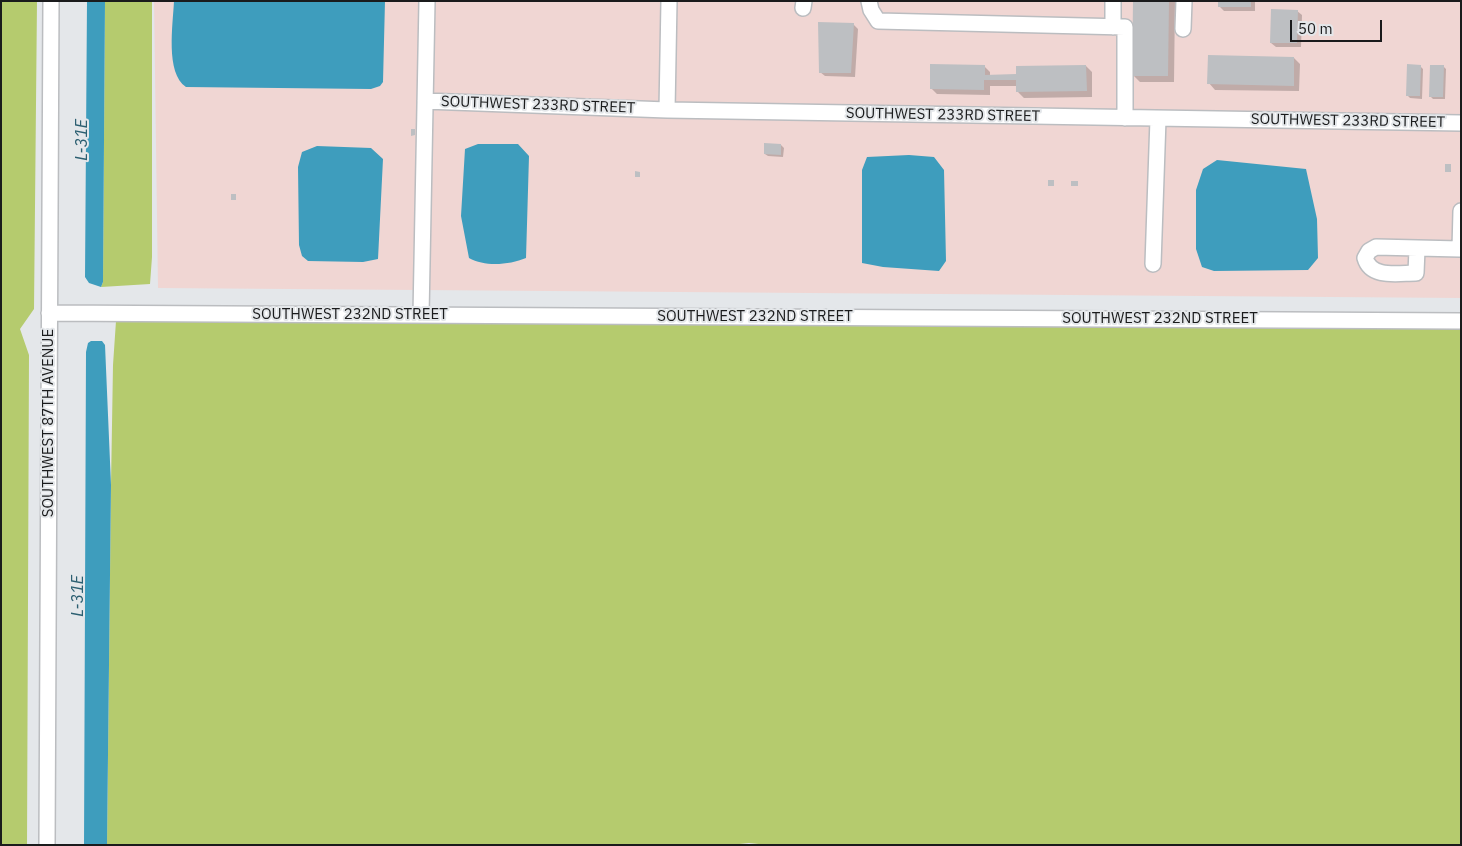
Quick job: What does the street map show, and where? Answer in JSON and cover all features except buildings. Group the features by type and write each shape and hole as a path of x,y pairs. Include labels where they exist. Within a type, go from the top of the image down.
{"street":[{"name":"SOUTHWEST 87TH AVENUE","path":"47,845 50,1"},
{"path":"421,316 427,1"},
{"path":"667,110 669,1"},
{"path":"869,1 871,10 878,21 1125,27 1125,118"},
{"path":"1113,27 1114,1"},
{"path":"1183,29 1184,1"},
{"name":"SOUTHWEST 233RD STREET","path":"425,101 667,110 1461,123"},
{"path":"1153,264 1158,119"},
{"path":"1416,249 1460,249 1461,211"},
{"name":"SOUTHWEST 232ND STREET","path":"49,313 1461,321"}],"shaded area":[{"path":"154,1 1461,1 1461,298 158,288"}],"green space":[{"path":"1,1 37,1 34,309 20,329 29,355 27,845 1,845"},
{"path":"105,1 152,1 152,257 150,284 101,287 103,282"},
{"path":"116,321 1461,329 1461,845 768,845 749,843 730,845 107,845 113,365"}],"water":[{"name":"L-31E","path":"87,1 105,1 103,282 101,287 89,283 85,277"},
{"path":"174,1 385,1 383,82 380,86 371,89 186,87 179,80 173,60"},
{"path":"478,144 518,144 529,156 526,258 512,262 490,264 469,258 461,216 465,149"},
{"path":"317,146 371,148 383,159 378,259 363,262 308,261 302,256 299,245 298,167 302,152"},
{"path":"909,155 934,157 944,170 946,261 939,271 883,267 862,263 862,170 867,157"},
{"path":"1217,160 1306,169 1317,219 1318,258 1308,270 1214,271 1202,267 1196,249 1196,190 1203,169"},
{"name":"L-31E","path":"91,341 102,341 105,345 111,485 107,845 84,845 86,352 88,343"}]}
